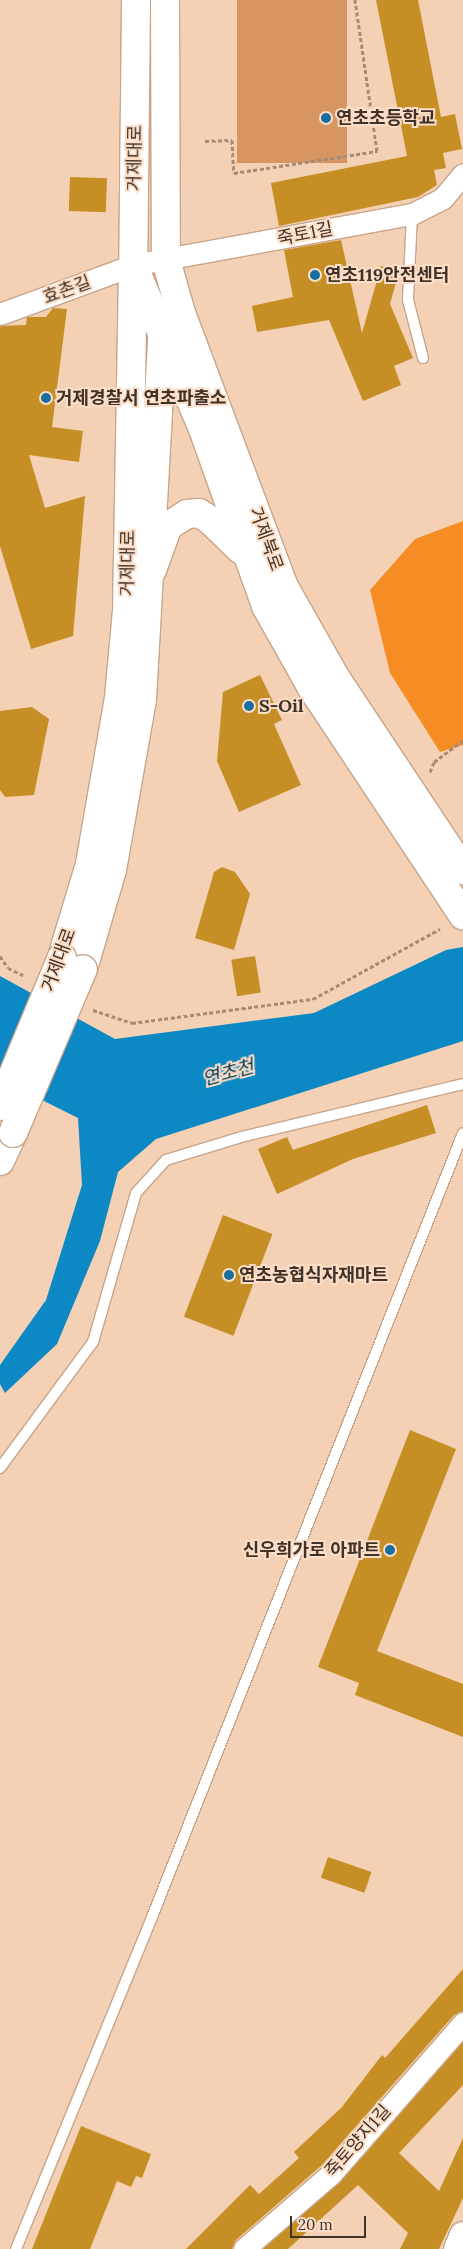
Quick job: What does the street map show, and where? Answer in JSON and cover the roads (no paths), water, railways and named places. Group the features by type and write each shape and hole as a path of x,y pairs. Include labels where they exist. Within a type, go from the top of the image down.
{"main road":[{"name":"거제대로","path":"0,1161 13,1133 72,963 120,697 128,611 136,0"},
{"name":"거제대로","path":"163,170 165,0"},
{"name":"거제북로","path":"163,170 166,260 181,313 283,585 335,678 463,870"},
{"name":"거제대로","path":"0,1106 72,963 112,870 129,788 142,700 152,570 166,260"},
{"name":"거제북로","path":"133,266 163,331 266,606 312,688 455,916"},
{"path":"152,570 168,526 178,518 199,513 232,538 249,562"}],"street":[{"name":"죽토1길","path":"133,266 412,214 443,198 463,174"},
{"name":"효촌길","path":"0,314 133,266"},
{"name":"죽토양지1길","path":"244,2249 331,2174 463,2023"},
{"path":"456,2249 463,2235"}],"lane":[{"path":"412,214 408,300 424,358"},
{"path":"0,1468 93,1342 136,1193 166,1160 241,1137 463,1084"},
{"path":"16,2249 160,1899 463,1133"}],"water":[{"name":"연초천","path":"463,947 463,1041 156,1139 118,1172 100,1241 57,1344 5,1393 0,1384 0,1365 46,1300 82,1185 78,1118 0,1079 0,976 115,1039 314,1013 446,950"}],"place":[{"name":"연초초등학교","path":"326,118"},
{"name":"연초119안전센터","path":"315,275"},
{"name":"거제경찰서 연초파출소","path":"46,398"},
{"name":"S-Oil","path":"249,706"},
{"name":"연초농협식자재마트","path":"229,1275"},
{"name":"신우희가로 아파트","path":"390,1550"}]}
